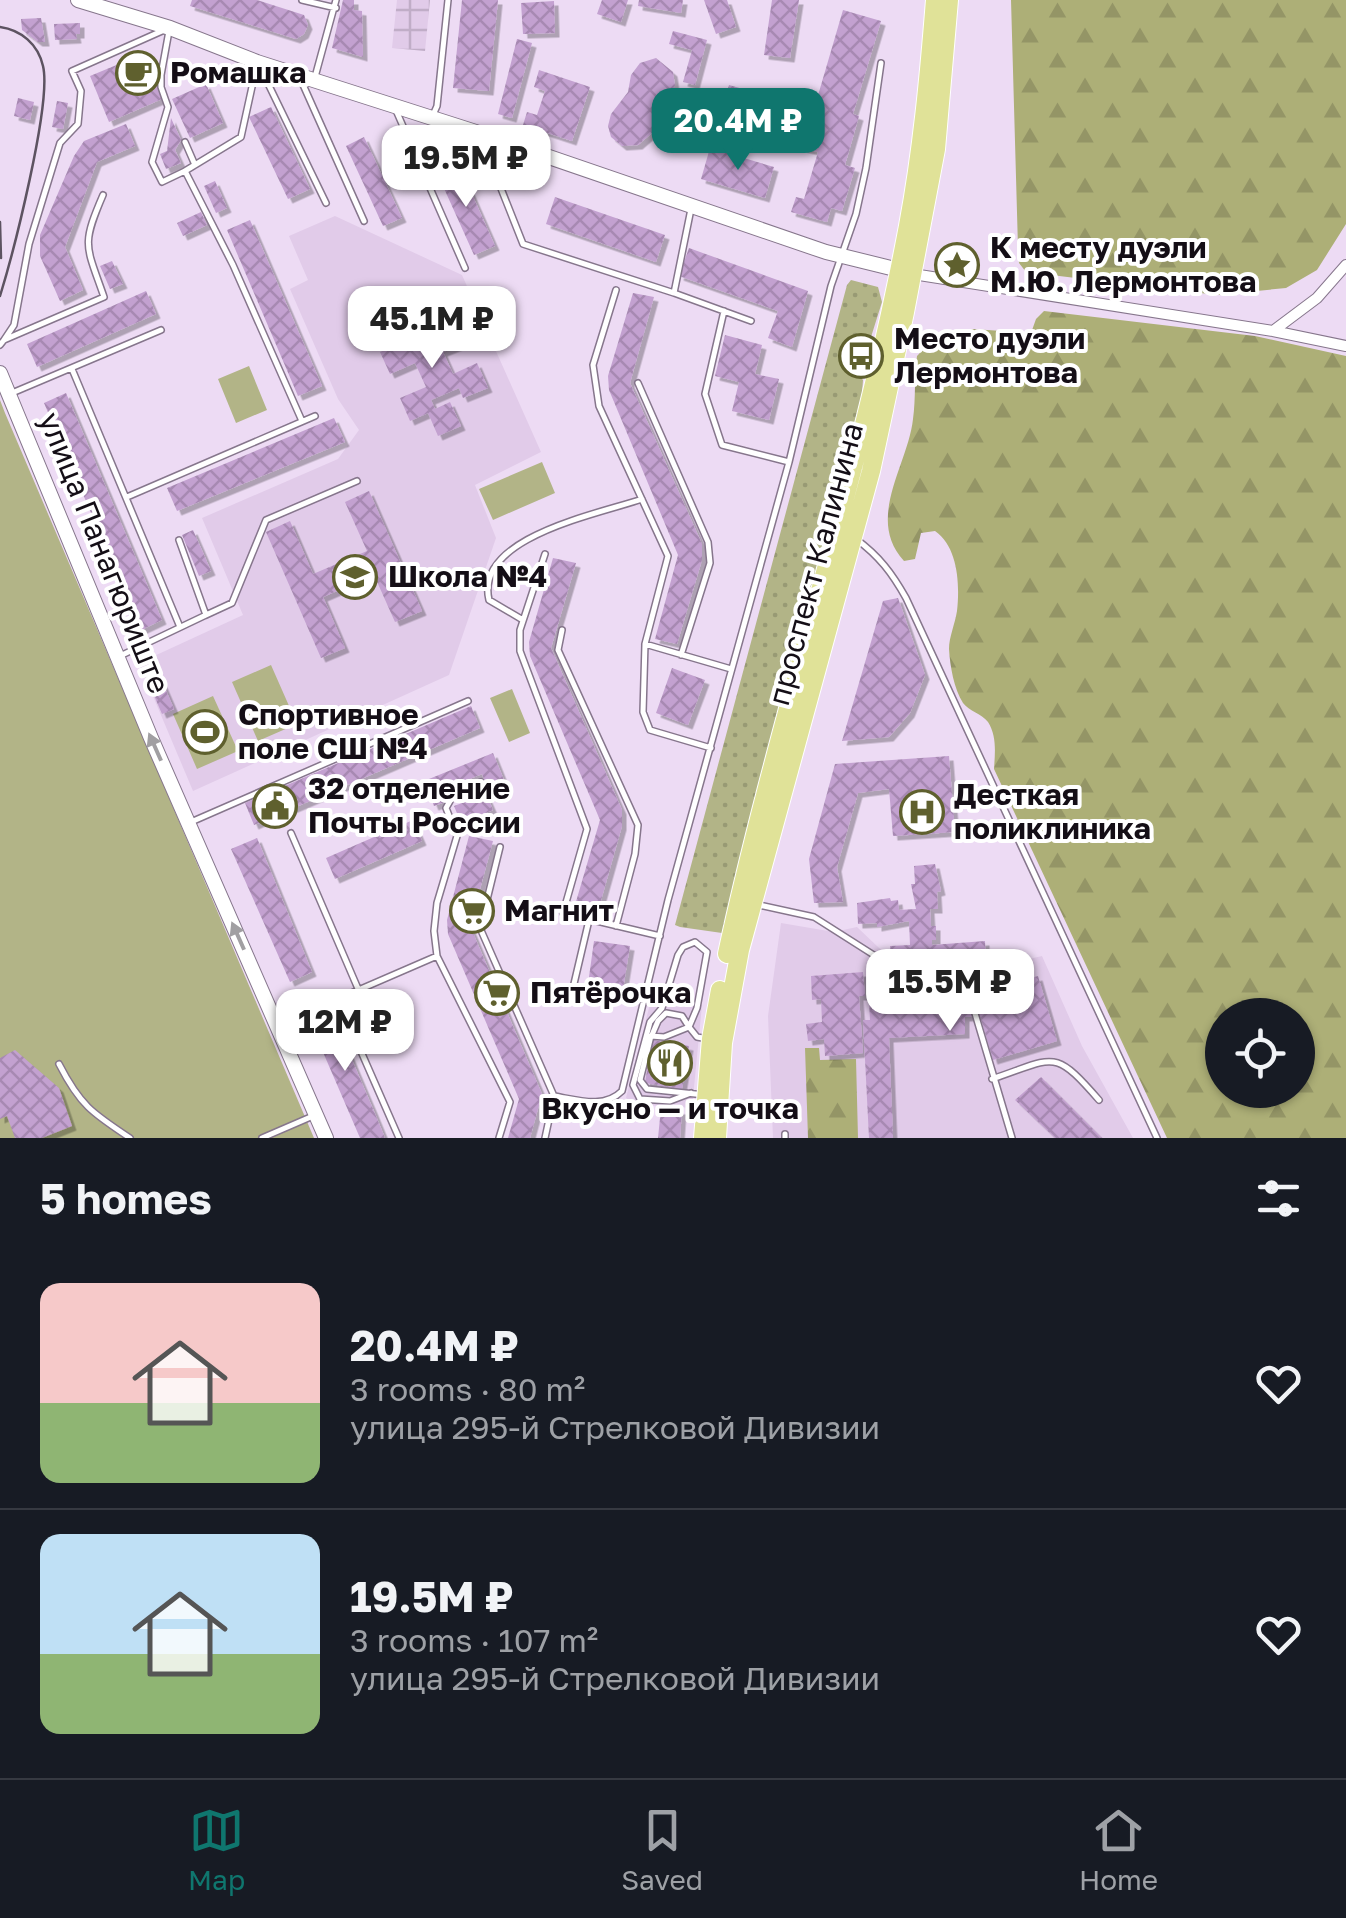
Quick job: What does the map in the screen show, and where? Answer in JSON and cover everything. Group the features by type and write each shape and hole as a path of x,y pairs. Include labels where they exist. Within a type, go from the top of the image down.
{"main road":[{"name":"проспект Калинина","path":"906,272 936,0"},
{"name":"проспект Калинина","path":"703,1138 698,1094 730,942 862,468 936,150 950,0"},
{"name":"проспект Калинина","path":"717,1138 728,1011 753,904 853,538 862,468"}],"street":[{"path":"78,0 841,256 906,272 1346,346"},
{"path":"1274,331 1317,298 1346,265"},
{"name":"улица Панагюриште","path":"0,373 117,657 326,1138"}],"lane":[{"path":"302,0 336,8"},
{"path":"336,0 306,77 364,221"},
{"path":"432,117 437,106 448,0"},
{"path":"170,28 161,88 168,107 152,162 162,182 241,137 257,62"},
{"path":"2,343 14,325 30,244 60,143 78,124 81,91 72,71 170,28"},
{"path":"257,62 326,203"},
{"path":"554,1096 600,1102 613,1100 622,1090 866,168 881,62"},
{"path":"394,106 465,268"},
{"path":"479,133 523,244 752,321"},
{"path":"185,142 195,165"},
{"path":"185,171 233,265 302,422"},
{"path":"2,343 104,297 88,248 87,232 103,195"},
{"path":"674,293 692,206"},
{"path":"616,290 593,365 599,406 668,556 645,644 644,712 650,730 711,748"},
{"path":"724,311 705,394 722,445 789,462"},
{"path":"9,395 161,330"},
{"path":"72,369 180,628"},
{"path":"638,383 708,542 710,564 681,655"},
{"path":"128,497 315,416"},
{"path":"117,657 232,604 266,520 357,480"},
{"path":"523,620 489,600 487,590 490,574 511,548 550,528 642,499"},
{"path":"853,538 877,555 906,598 1157,1138"},
{"path":"179,540 206,615"},
{"path":"545,554 523,620 520,650 586,830 563,913 660,936"},
{"path":"562,630 558,650 638,825 635,854 616,926"},
{"path":"645,644 731,670"},
{"path":"188,823 468,702"},
{"path":"480,782 448,796 446,808 457,836 436,904 434,931 437,956 510,1102 499,1138"},
{"path":"291,833 359,991"},
{"path":"500,847 480,928 554,1096 545,1138"},
{"path":"753,904 814,917 902,973 966,983 1012,1138"},
{"path":"589,920 573,988 645,1000"},
{"path":"652,1036 664,1037 690,1027 707,952 694,942 678,954 662,1008 650,1022 633,1085 640,1098 670,1100 698,1094"},
{"path":"277,1025 437,956"},
{"path":"338,999 399,1138"},
{"path":"698,1094 643,1087 640,1080 652,1036 666,1014 682,1016 696,1036 711,1039"},
{"path":"992,1078 1043,1062 1061,1062 1099,1100"},
{"path":"59,1064 75,1096 91,1112 130,1138"},
{"path":"262,1138 316,1115"}],"shaded area":[{"path":"397,0 430,0 425,51 392,48"},
{"name":"Школа №4","path":"335,216 462,275 541,452 475,485 496,538 449,675 193,791 139,663 243,615 202,518 338,459 359,430 338,399 290,289 308,280 289,236"},
{"path":"781,923 834,932 857,927 898,966 931,968 954,976 1042,956 1082,1046 1133,1138 773,1138 768,1016"},
{"path":"652,996 702,1005 692,1108 635,1104 626,1098"}],"green space":[{"path":"1011,0 1346,0 1346,224 1317,270 1286,288 1217,295 1026,272 1019,263 1018,248"},
{"path":"851,280 878,287 882,302 871,337 862,335 855,351 855,371 863,380 861,406 722,933 680,927 675,925"},
{"path":"1044,311 1255,336 1346,356 1346,1138 1167,1138 994,769 991,727 963,703 957,691 949,649 958,589 949,546 935,531 921,533 915,559 904,561 893,545 888,510 910,437 917,356 932,340 972,329 1031,333"},
{"path":"249,366 267,410 236,423 218,379"},
{"path":"0,400 5,413 314,1138 0,1138"},
{"path":"542,462 555,493 493,520 479,489"},
{"path":"271,665 297,724 258,741 232,682"},
{"path":"512,689 530,733 509,742 490,698"},
{"name":"Спортивное поле СШ №4","path":"213,696 238,751 197,769 173,714"},
{"path":"805,1048 819,1048 820,1060 856,1059 858,1138 808,1138"}],"building":[{"path":"192,0 257,0 304,15 308,25 296,39 190,6"},
{"path":"343,0 354,0 354,10 362,11 363,57 332,48"},
{"path":"462,0 498,0 489,91 453,88"},
{"path":"602,0 628,0 621,22 597,14"},
{"path":"639,0 683,0 681,13 638,6"},
{"path":"704,0 727,0 736,27 716,34"},
{"path":"772,0 799,0 790,58 764,55"},
{"path":"554,1 555,33 523,34 521,3"},
{"path":"843,10 881,21 853,114 859,116 845,165 855,168 842,211 831,208 827,222 791,212 796,197 804,199 818,152 802,148 804,143 719,118 729,85 814,109"},
{"path":"41,18 45,42 38,42 22,30 21,19"},
{"path":"80,23 77,39 55,40 54,24"},
{"path":"673,31 707,40 695,85 683,82 692,50 669,44"},
{"path":"517,39 532,43 512,118 498,114"},
{"path":"143,54 162,99 109,122 90,76"},
{"path":"656,58 673,72 675,86 657,107 652,133 638,145 622,146 611,137 611,114 628,92 631,75 640,63"},
{"path":"539,70 590,87 572,141 523,125 527,112 537,115 545,91 534,87"},
{"path":"206,84 223,123 190,138 172,99"},
{"path":"18,98 34,102 30,120 14,116"},
{"path":"57,101 68,103 63,129 52,127"},
{"path":"271,107 310,189 288,199 249,117"},
{"path":"171,118 181,140 175,150 181,163 166,169 160,154 167,151"},
{"path":"126,124 135,146 97,162 65,247 83,290 60,301 40,256 40,235 84,141"},
{"path":"364,137 402,218 383,226 346,146"},
{"path":"710,148 774,167 765,198 701,179"},
{"path":"459,165 495,246 474,255 438,175"},
{"path":"215,181 227,208 216,213 204,186"},
{"path":"555,197 665,235 656,262 546,224"},
{"path":"201,212 207,225 183,236 177,223"},
{"path":"250,220 322,386 298,396 227,230"},
{"path":"689,248 808,291 792,347 768,338 778,311 679,276"},
{"path":"112,261 123,284 110,289 100,266"},
{"path":"146,291 156,314 37,367 27,344"},
{"path":"633,293 654,297 630,383 702,544 702,560 677,644 655,639 678,555 609,390 608,376"},
{"path":"412,312 421,335 407,341 411,350 437,339 433,329 457,318 468,342 443,352 453,374 477,363 488,388 463,398 459,388 431,400 435,409 450,402 461,426 438,436 428,413 410,421 400,398 426,387 415,363 390,374 380,352 399,344 389,322"},
{"path":"725,335 762,345 755,374 779,379 769,420 732,411 739,382 715,376"},
{"path":"66,393 162,620 141,630 44,403"},
{"path":"334,418 345,442 177,511 167,488"},
{"path":"369,491 422,611 395,622 374,575 323,597 345,648 321,658 266,532 290,521 313,574 367,551 345,502"},
{"path":"193,530 211,571 199,576 182,535"},
{"path":"553,558 576,563 551,648 622,810 622,826 598,911 575,905 600,820 530,656 529,642"},
{"path":"898,598 925,675 910,713 889,737 842,741 883,601"},
{"path":"672,668 705,680 688,725 656,713"},
{"path":"161,679 174,709 162,714 149,684"},
{"path":"471,706 480,728 254,825 245,803"},
{"path":"493,753 508,790 491,797 482,774 440,791 445,802 434,806 424,781"},
{"name":"Десткая поликлиника","path":"949,756 955,832 893,836 889,789 858,793 837,867 843,902 814,903 809,859 835,764"},
{"path":"486,794 493,810 461,823 454,806"},
{"path":"413,820 422,841 335,879 326,858"},
{"path":"469,836 493,841 470,926 542,1094 530,1138 508,1138 519,1099 448,934 447,920"},
{"path":"257,838 312,972 290,982 231,849"},
{"path":"935,864 941,891 937,892 938,909 930,909 931,926 936,926 932,945 985,941 986,964 950,969 943,966 942,957 935,957 935,952 918,953 919,965 908,966 908,961 898,962 898,956 891,956 890,946 910,945 909,921 877,927 877,923 858,924 857,903 890,898 898,900 899,910 916,909 911,884 915,884 914,866"},
{"path":"594,941 630,946 623,989 588,984"},
{"path":"863,972 865,996 859,996 863,1053 825,1056 824,1039 808,1041 806,1024 822,1022 821,999 812,1000 811,976"},
{"path":"1038,976 1057,1041 993,1060 980,1016 965,1017 965,1034 889,1038 893,1138 869,1138 863,1020 870,1020 869,1002 964,998 964,1011 979,1010 974,995"},
{"path":"329,1006 385,1138 360,1138 307,1015"},
{"path":"652,1040 689,1046 682,1089 645,1083"},
{"path":"15,1050 59,1088 72,1126 42,1138 15,1138 7,1116 0,1119 0,1058"},
{"path":"1041,1077 1102,1138 1055,1138 1015,1100"},
{"path":"661,1108 682,1110 680,1138 658,1138"}],"tram line":[{"path":"0,27 22,35 33,45 41,58 44,85 30,179 0,296"},
{"path":"0,222 1,258"}],"place":[{"name":"Ромашка","path":"138,73"},
{"name":"К месту дуэли М.Ю. Лермонтова","path":"957,265"},
{"name":"Место дуэли Лермонтова","path":"861,356"},
{"name":"Школа №4","path":"355,577"},
{"name":"Спортивное поле СШ №4","path":"205,732"},
{"name":"32 отделение Почты России","path":"275,806"},
{"name":"Десткая поликлиника","path":"922,812"},
{"name":"Магнит","path":"472,911"},
{"name":"Пятёрочка","path":"497,993"},
{"name":"Вкусно — и точка","path":"670,1063"}]}
